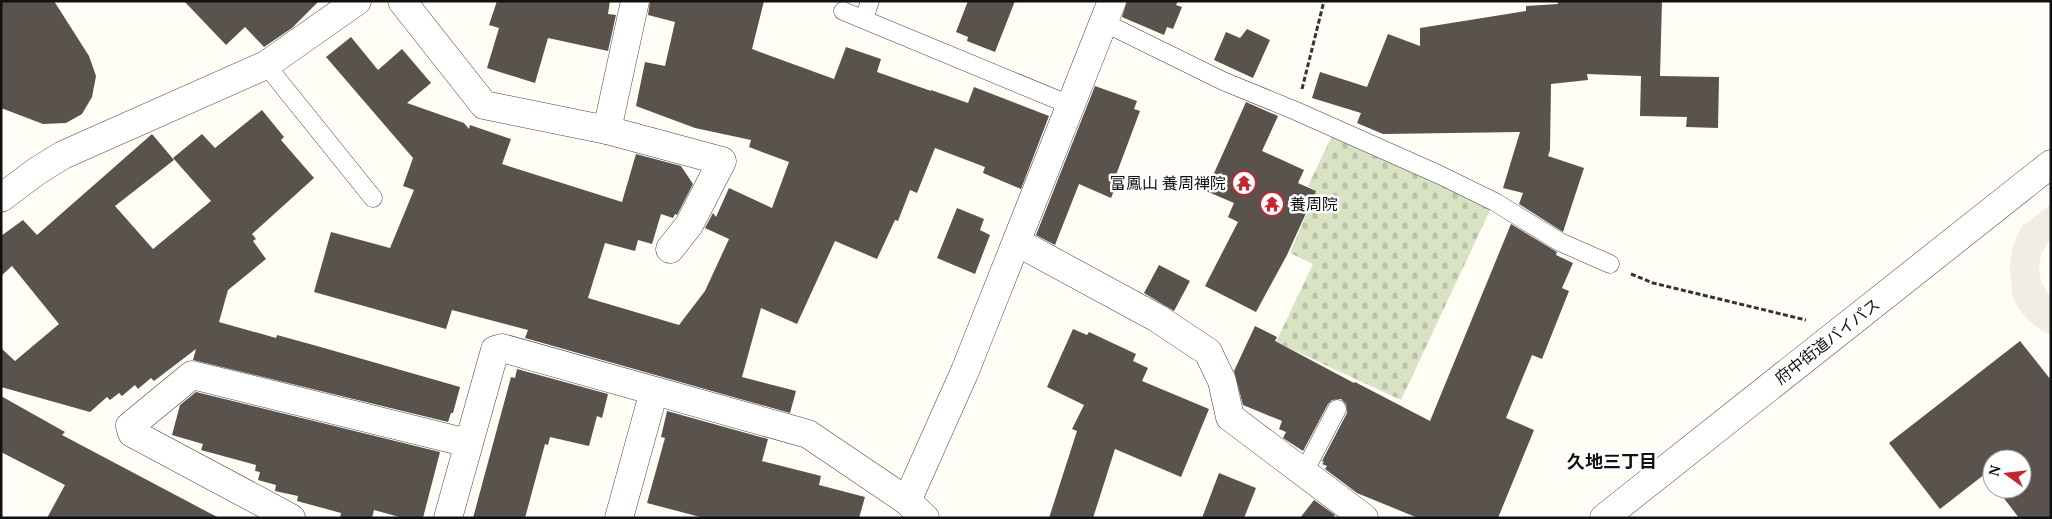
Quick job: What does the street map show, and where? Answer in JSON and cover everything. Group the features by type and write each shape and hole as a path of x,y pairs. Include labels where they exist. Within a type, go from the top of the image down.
{"street":[{"path":"1,198 37,171 63,155 266,65 356,1"},
{"path":"402,1 484,105 606,130 722,161 689,226 670,248"},
{"path":"606,130 635,1"},
{"path":"448,518 495,350 502,348 808,434 914,511 965,371 1107,11"},
{"name":"府中街道バイパス","path":"1604,518 2051,164"},
{"path":"1017,242 1157,318 1208,352 1222,381 1230,417 1364,518"},
{"path":"292,518 132,433 130,426 192,375 468,443"},
{"path":"619,518 654,391"}],"lane":[{"path":"864,19 870,1"},
{"path":"843,11 1070,105"},
{"path":"1107,11 1223,81 1296,111 1448,179 1495,202 1560,242 1610,264"},
{"path":"266,65 373,198"},
{"path":"1304,472 1337,409"}],"path":[{"path":"1296,111 1324,1"},
{"path":"1610,264 1653,283 1812,321"}],"green space":[{"path":"1335,129 1493,204 1401,400 1276,342 1313,264 1290,253 1316,191 1308,186"}],"shaded area":[{"path":"2051,204 2051,238 2041,254 2039,268 2041,282 2051,298 2051,335 2039,329 2026,318 2017,306 2012,294 2010,267 2013,245 2022,226"}],"building":[{"path":"1,1 54,1 89,56 96,76 92,97 82,114 66,123 43,124 1,108"},
{"path":"184,1 319,1 292,28 264,47 245,27 226,45"},
{"path":"497,1 610,1 608,14 616,15 608,51 548,38 535,83 487,68 499,28 489,25"},
{"path":"650,1 764,1 752,49 834,79 846,47 881,59 877,72 931,91 968,103 974,87 1049,116 1021,189 983,173 985,167 935,148 917,193 910,190 898,221 895,220 877,259 835,241 797,324 761,308 742,377 796,391 790,413 525,338 528,330 452,310 446,329 314,292 331,232 390,248 414,190 403,186 413,158 326,57 351,37 378,70 402,49 431,83 407,103 464,123 469,129 470,125 511,139 502,164 622,202 636,154 681,166 693,184 677,215 675,214 673,218 661,214 652,244 638,240 635,251 605,243 588,298 679,325 705,291 729,239 705,228 713,213 716,217 729,188 772,208 789,162 749,147 751,140 695,128 636,106 645,62 665,66 675,22 648,15"},
{"path":"968,1 1015,1 995,52 967,41 968,37 956,32"},
{"path":"1127,1 1178,1 1176,5 1182,7 1173,29 1167,27 1164,35 1122,17"},
{"path":"1557,1 1662,1 1660,76 1719,77 1718,128 1686,127 1687,117 1640,116 1641,76 1587,74 1588,80 1551,84 1550,150 1548,156 1584,168 1563,232 1519,204 1523,193 1503,188 1520,132 1383,134 1357,123 1361,113 1312,98 1320,72 1367,87 1388,34 1420,46 1420,28 1526,11 1526,6 1558,4"},
{"path":"1247,29 1270,40 1253,78 1214,60 1226,32 1240,38"},
{"path":"1095,86 1137,101 1134,109 1140,111 1116,175 1120,177 1111,198 1079,184 1055,245 1036,235"},
{"path":"1246,102 1278,116 1262,151 1304,170 1298,183 1316,191 1287,255 1256,312 1205,286 1238,222 1228,217 1234,203 1206,191"},
{"path":"262,110 284,137 281,140 314,178 252,234 256,239 253,241 266,259 228,290 219,322 276,338 277,335 460,387 453,413 451,413 448,422 193,360 196,349 154,381 151,378 138,389 135,385 122,396 119,393 110,400 107,397 90,412 1,387 1,348 15,361 59,324 12,266 1,276 1,236 23,220 37,235 152,134 174,160 115,206 153,249 211,201 173,158 202,134 215,148"},
{"path":"957,208 984,219 980,230 990,235 975,274 937,258"},
{"path":"1511,224 1557,252 1556,255 1573,263 1562,288 1569,291 1542,359 1532,355 1506,418 1534,430 1498,518 1418,518 1357,493 1325,469 1327,466 1322,464 1324,462 1322,461 1347,413 1346,404 1341,399 1332,400 1328,404 1303,451 1283,438 1286,432 1279,429 1282,421 1243,405 1234,371 1255,326 1277,337 1275,341 1430,421"},
{"path":"1159,265 1190,281 1174,311 1144,293"},
{"path":"1073,329 1087,335 1089,332 1136,354 1133,361 1148,368 1142,381 1209,409 1181,477 1115,449 1093,518 1049,518 1077,431 1072,429 1084,405 1047,387"},
{"path":"2020,341 2051,380 2051,518 2019,518 2005,499 2032,499 2032,449 1982,449 1982,476 1940,509 1889,443"},
{"path":"517,369 608,394 602,418 597,416 589,446 550,437 548,445 545,444 525,518 473,518 511,377 515,378"},
{"path":"196,392 440,452 423,518 403,518 374,510 372,518 340,518 341,513 297,501 298,496 275,491 276,485 258,480 260,472 255,471 256,465 201,450 203,444 172,435 180,405"},
{"path":"1,396 65,432 62,435 219,518 47,518 65,485 1,452"},
{"path":"667,411 768,439 762,461 821,476 819,485 865,497 859,518 704,518 647,503 665,438 661,437"},
{"path":"1219,473 1256,488 1244,518 1202,518"},
{"path":"1314,500 1335,515 1333,518 1300,518"}],"place":[{"name":"富鳳山 養周禅院","path":"1244,183"},
{"name":"養周院","path":"1272,204"}],"district":[{"name":"久地三丁目","path":"1612,462"}]}
